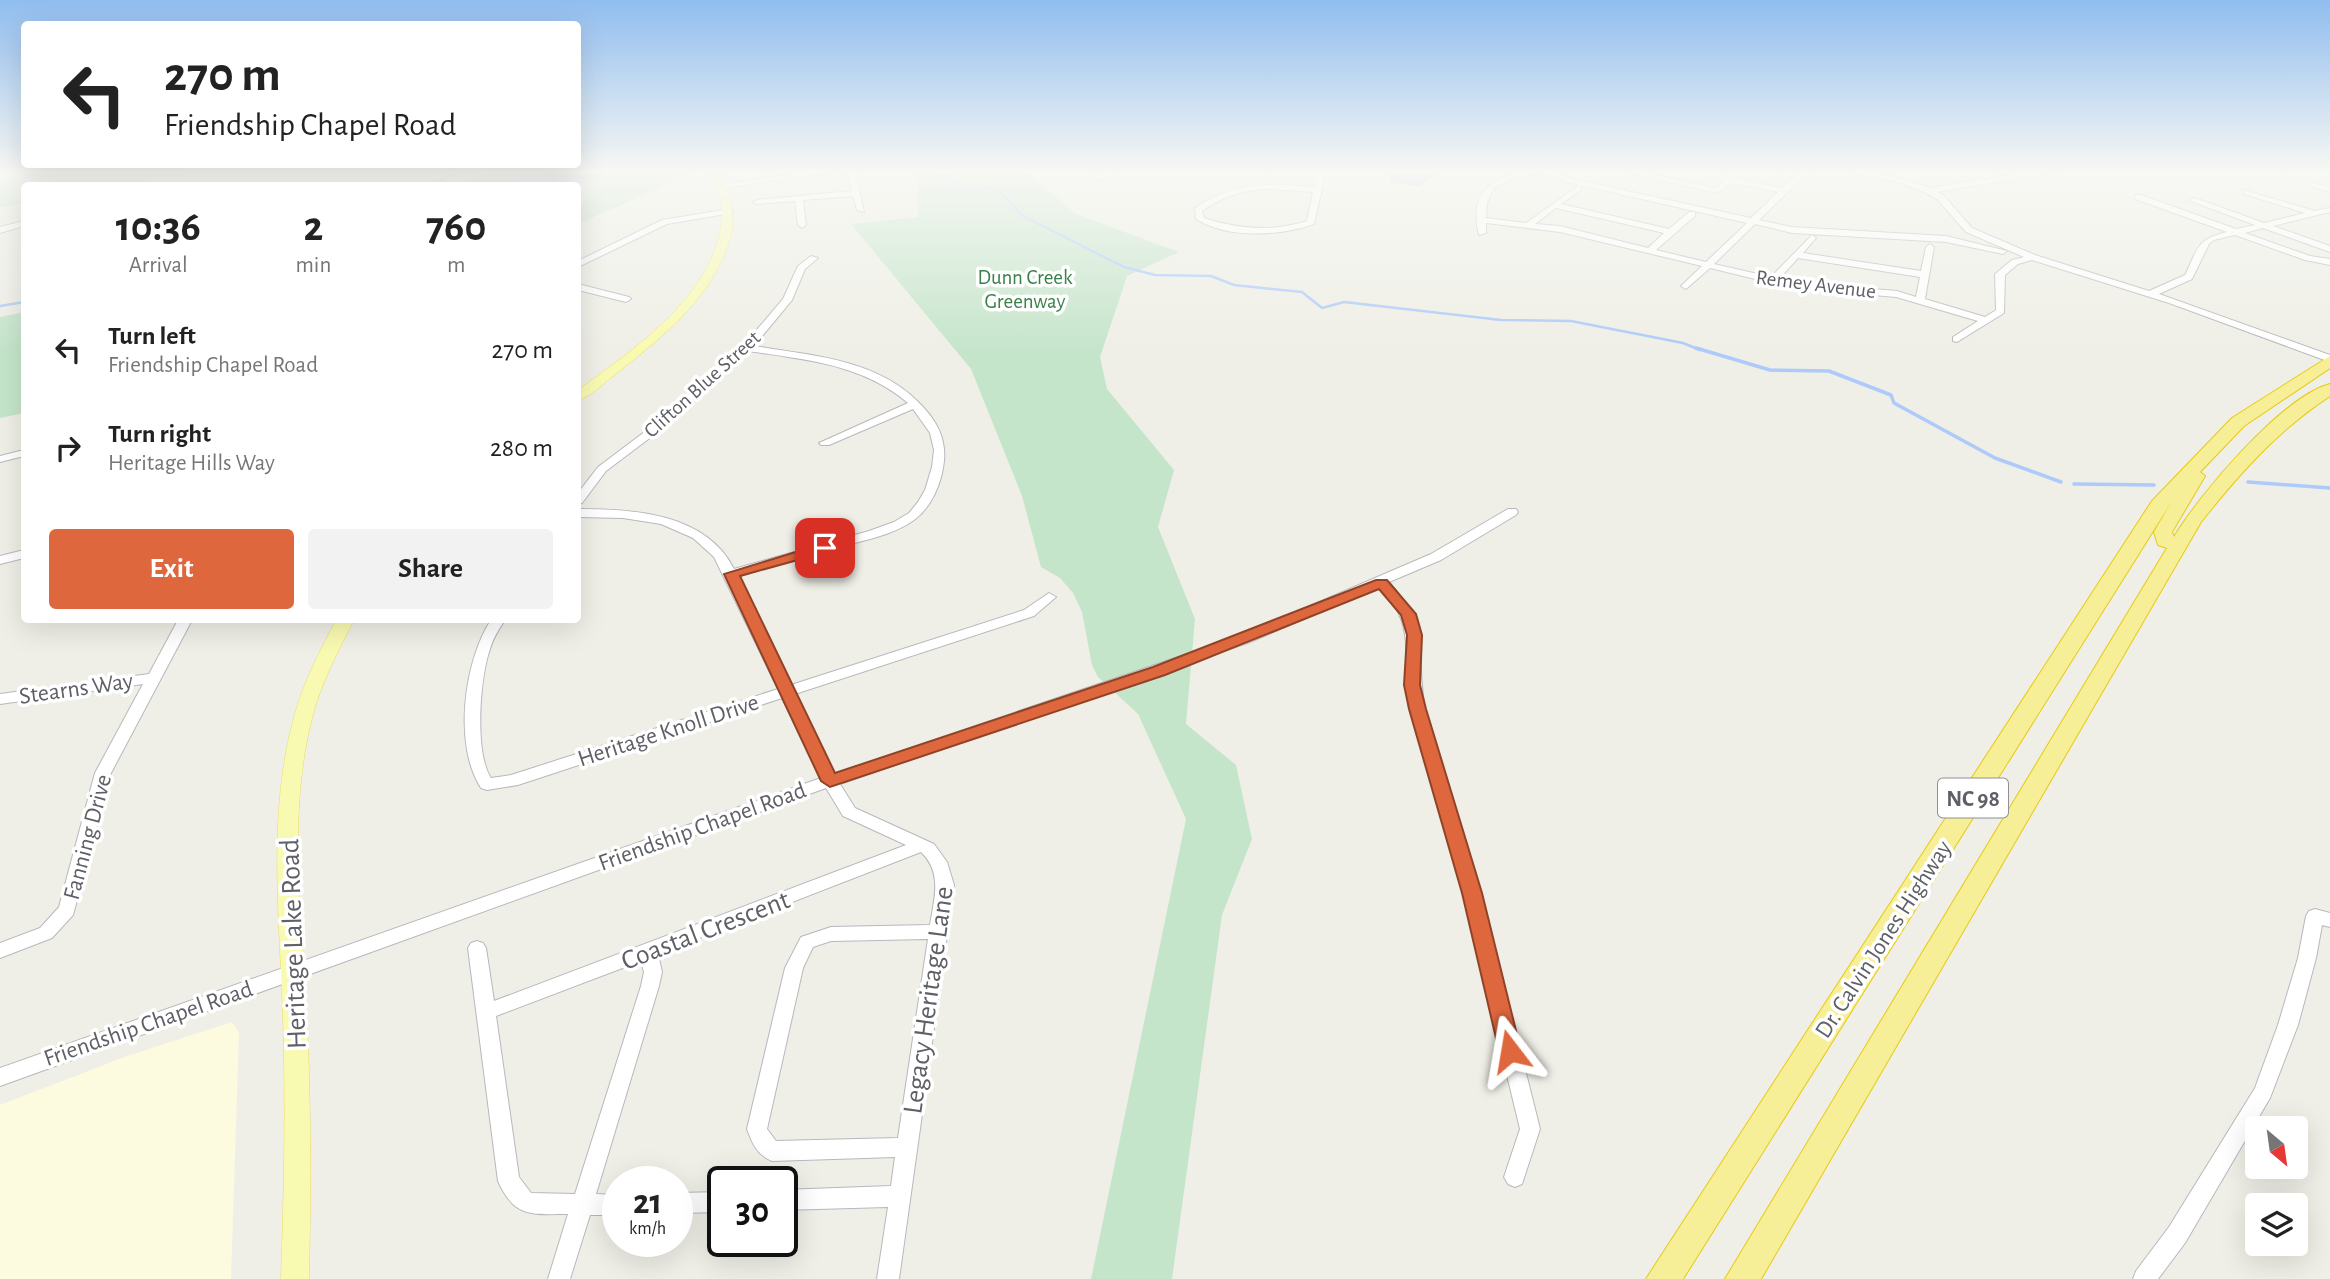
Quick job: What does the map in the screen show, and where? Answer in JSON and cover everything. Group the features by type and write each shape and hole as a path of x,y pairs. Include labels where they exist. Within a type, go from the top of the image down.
{"highway":[{"path":"2298,409 2301,396 2326,366"},
{"name":"Dr. Calvin Jones Highway","path":"1663,1279 1886,935 2158,505 2238,422 2326,366"},
{"name":"Dr. Calvin Jones Highway","path":"1742,1279 2193,520 2246,454 2298,409 2330,389"},
{"path":"2178,545 2165,541 2163,532 2194,480 2194,467"}],"main road":[{"path":"581,394 647,343 703,285 723,244 725,231"},
{"name":"Heritage Lake Road","path":"295,1279 300,1151 287,837 292,769 308,704 321,666 343,623"}],"street":[{"path":"581,263 647,231"},
{"name":"Remey Avenue","path":"1558,231 1772,281 1877,291 1920,299 1985,320"},
{"path":"1663,231 1669,232"},
{"path":"1686,286 1743,231"},
{"path":"1804,231 1946,239 2032,257"},
{"path":"1946,239 1967,231"},
{"path":"1971,231 2032,257 2148,295 2326,366"},
{"path":"2229,231 2308,258 2330,262"},
{"path":"2148,295 2189,276 2205,243 2239,231"},
{"path":"2279,231 2330,249"},
{"path":"1648,251 1669,232"},
{"path":"1772,281 1812,239"},
{"path":"1920,299 1930,247"},
{"path":"1797,255 1926,275"},
{"path":"1957,339 2001,311 2000,274 2015,262 2032,257"},
{"name":"Clifton Blue Street","path":"581,496 602,469 675,414 747,348 787,300 801,268 814,258"},
{"path":"581,289 626,299"},
{"path":"2148,295 2326,366"},
{"path":"732,574 889,529 920,509 929,493 940,450 936,429 915,404 850,366 747,348"},
{"path":"825,443 915,404"},
{"path":"0,459 21,454"},
{"name":"Friendship Chapel Road","path":"0,1077 830,781 1159,671 1382,583 1436,557 1512,512"},
{"name":"Legacy Heritage Lane","path":"581,513 644,517 681,527 709,543 732,574 830,781 849,812 923,845 933,852 944,870 945,885 939,932 888,1279"},
{"path":"0,559 21,555"},
{"path":"1382,583 1409,614 1415,635 1412,685 1472,893 1530,1129 1515,1177"},
{"name":"Heritage Knoll Drive","path":"496,623 481,653 474,720 479,773 487,784 512,780 1029,613 1049,597"},
{"name":"Fanning Drive","path":"0,951 46,933 67,910 103,773 182,623"},
{"name":"Stearns Way","path":"0,699 153,678"},
{"name":"Coastal Crescent","path":"486,1012 923,845"},
{"path":"2144,1279 2177,1234 2263,1092 2288,1024 2315,916 2330,920"},
{"path":"907,1147 772,1151 762,1142 757,1129 794,968 807,942 831,934 939,932"},
{"path":"477,948 509,1181 526,1203 602,1205"},
{"path":"559,1279 650,986 653,972 648,951"},
{"path":"798,1199 900,1196"}],"shaded area":[{"path":"232,1022 239,1033 231,1279 0,1279 0,1105 127,1056"}],"green space":[{"name":"Dunn Creek Greenway","path":"857,231 1121,231 1179,252 1127,276 1100,357 1107,389 1174,470 1158,527 1195,619 1186,724 1236,765 1252,839 1222,915 1172,1279 1091,1279 1186,819 1138,714 1098,677 1092,665 1082,612 1073,593 1060,578 1041,567 1022,496 971,369"},
{"path":"21,313 21,414 0,418 0,317"}],"waterway":[{"path":"1052,231 1124,267 1155,275 1211,276 1234,285 1302,292 1322,308 1344,302 1501,320 1571,321 1683,343 1700,350"},
{"path":"0,306 21,302"},
{"path":"1696,348 1770,370 1829,371 1891,395 1894,403 1995,458 2061,482"},
{"path":"2248,482 2330,488"},
{"path":"2074,484 2154,485"}],"route":[{"path":"825,548 732,574 830,781 1159,671 1382,583 1409,614 1415,635 1412,685 1472,893 1510,1051"}]}
